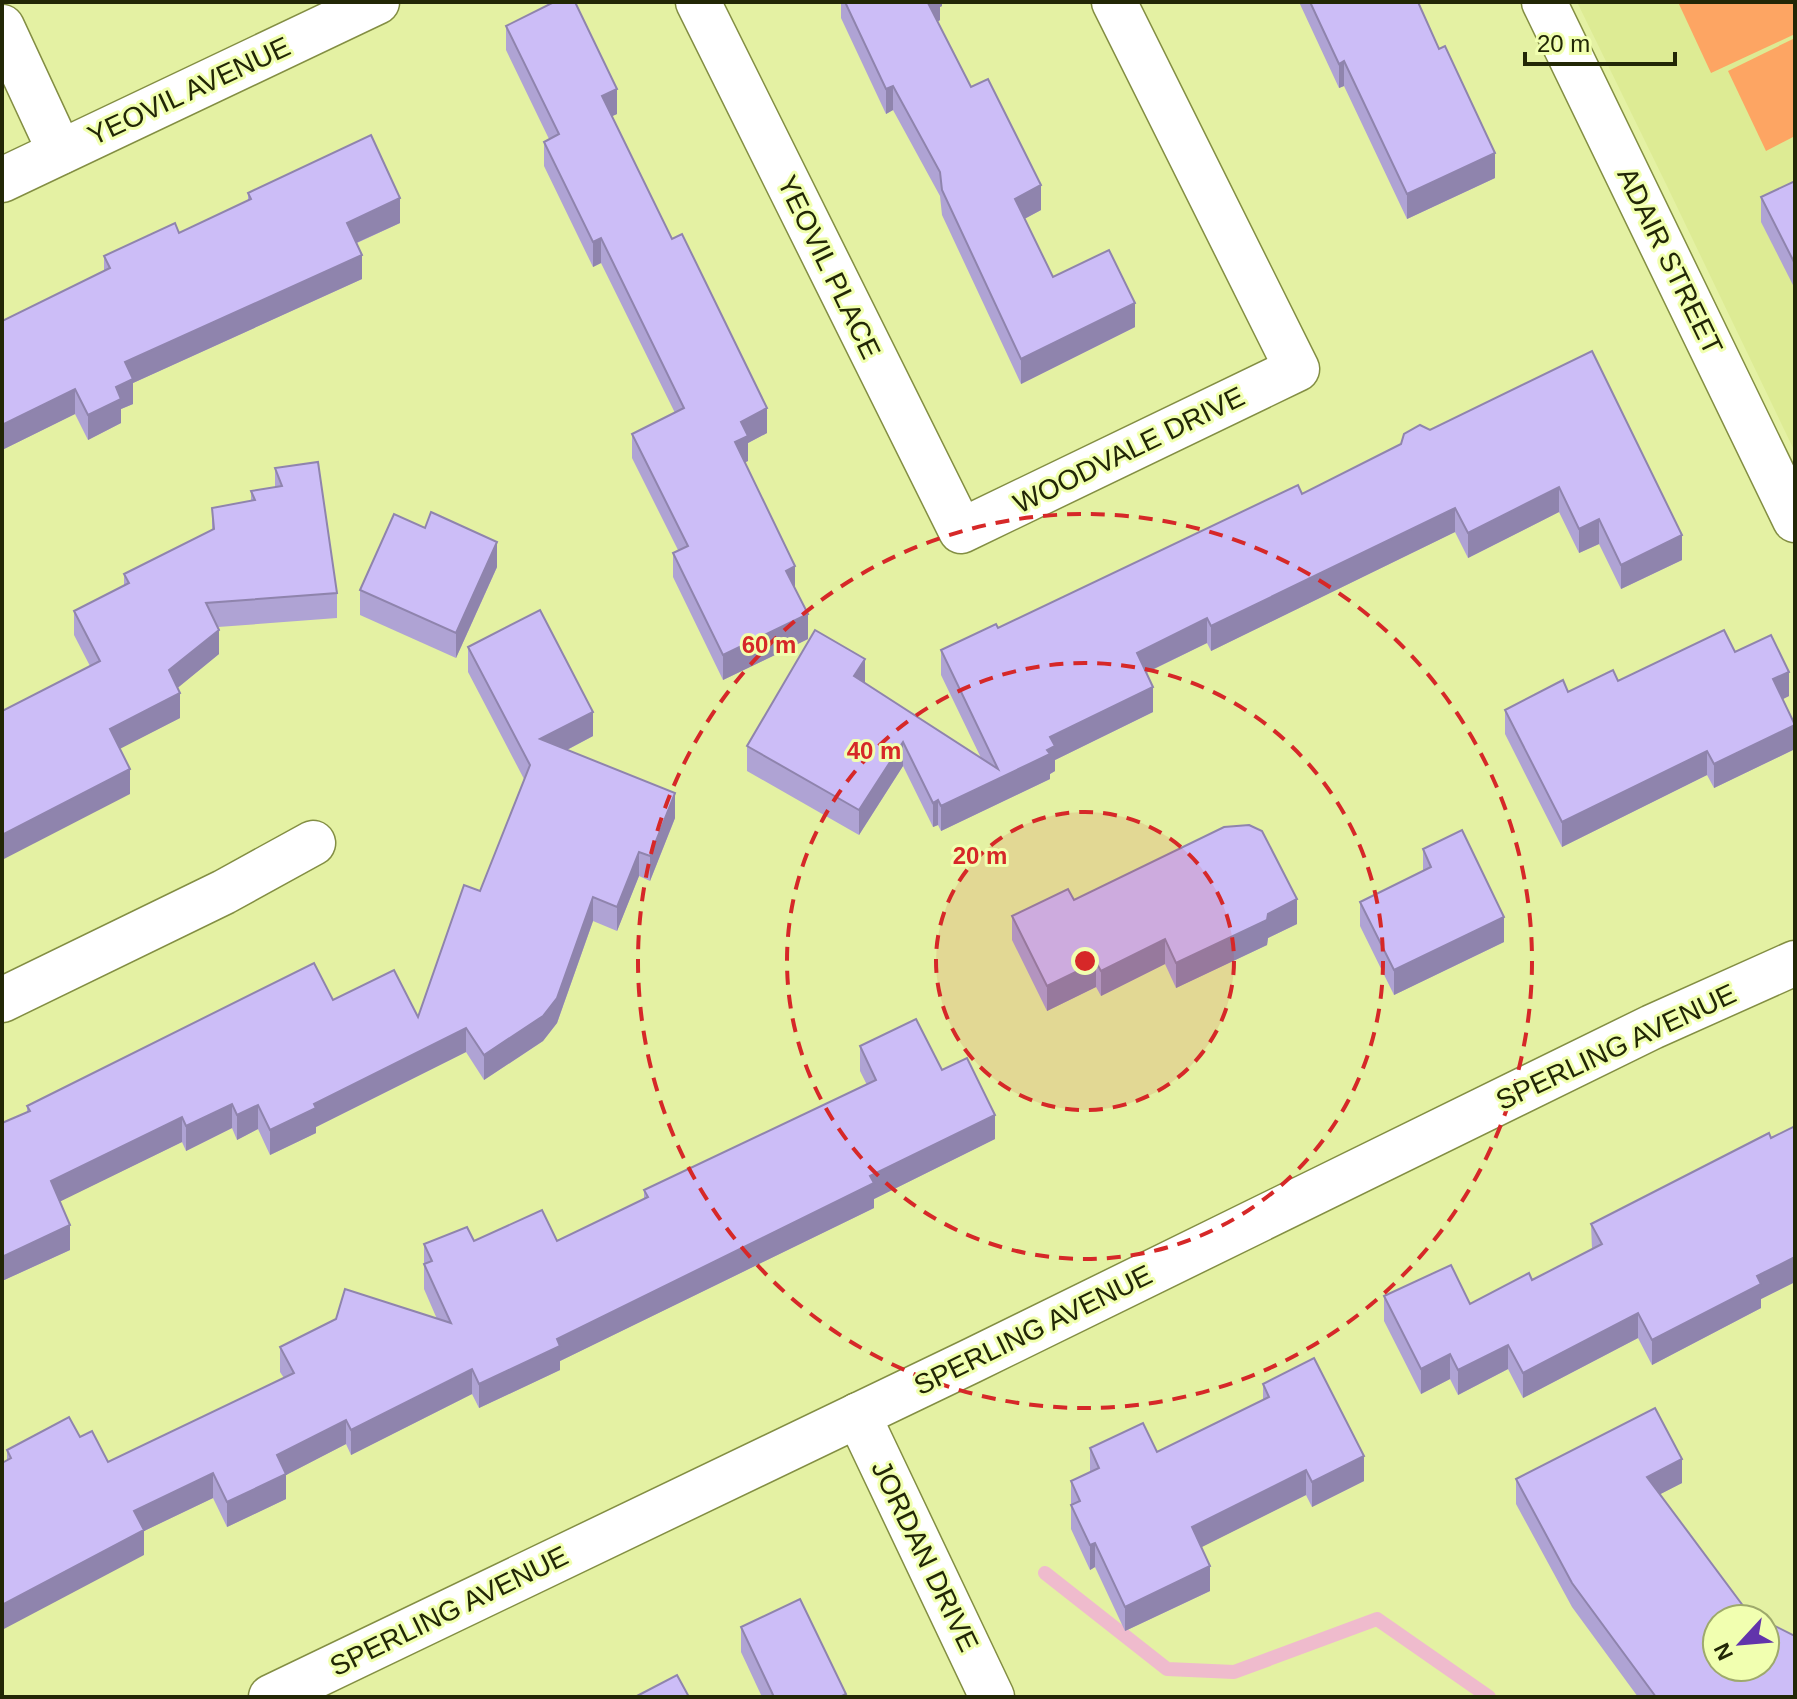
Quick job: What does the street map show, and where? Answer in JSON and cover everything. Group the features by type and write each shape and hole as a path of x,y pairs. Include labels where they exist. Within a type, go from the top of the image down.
{"street":[{"name":"YEOVIL AVENUE","path":"2,180 375,2"},
{"name":"YEOVIL PLACE","path":"698,2 961,531"},
{"name":"WOODVALE DRIVE","path":"961,531 1297,369 1114,2"},
{"name":"ADAIR STREET","path":"1544,2 1795,520"},
{"path":"2,27 60,152"},
{"path":"2,1000 224,892 313,843"},
{"name":"SPERLING AVENUE","path":"271,1697 858,1415 1652,1027 1795,963"},
{"name":"JORDAN DRIVE","path":"858,1415 992,1697"}],"shaded area":[{"path":"1577,2 1795,2 1795,452 1667,186"},
{"path":"1678,2 1795,2 1795,34 1711,73"},
{"path":"1795,38 1795,136 1766,151 1728,71"}],"building":[{"path":"554,2 575,2 617,89 602,96 672,239 682,234 767,408 741,422 748,436 735,442 795,566 786,571 808,614 723,655 673,553 688,546 632,434 684,408 601,238 593,242 544,142 559,134 506,26"},
{"path":"845,2 929,2 971,87 988,79 1041,185 1015,199 1053,277 1109,250 1135,303 1021,359 942,190 940,172 893,86 886,89"},
{"path":"1310,2 1418,2 1439,49 1445,46 1495,153 1407,194 1344,61 1339,64"},
{"path":"371,135 400,198 347,223 362,255 125,362 133,379 116,387 121,399 88,415 75,389 2,425 2,321 110,268 104,256 175,223 179,233 251,199 248,193"},
{"path":"1795,181 1795,264 1761,197"},
{"path":"1592,351 1682,535 1621,565 1599,519 1579,529 1559,487 1468,533 1455,508 1211,626 1207,618 1137,653 1153,687 1050,737 1055,746 1047,750 1050,754 941,806 938,800 933,803 903,742 859,810 747,746 815,630 865,659 854,676 998,769 941,650 996,624 998,628 1298,485 1302,494 1401,444 1404,434 1420,425 1430,430"},
{"path":"318,462 337,593 206,603 219,630 169,670 180,693 110,729 130,769 2,835 2,711 100,661 74,611 129,583 124,574 214,529 212,508 255,500 251,491 282,486 275,468"},
{"path":"431,512 497,542 456,633 360,590 394,514 425,528"},
{"path":"540,610 593,712 540,739 675,793 650,856 639,852 617,907 593,897 557,998 543,1016 484,1055 466,1028 314,1104 316,1108 270,1130 258,1105 237,1115 232,1104 186,1126 182,1117 51,1181 70,1225 2,1257 2,1123 30,1111 27,1106 314,963 333,1000 394,970 418,1017 464,885 480,891 530,765 468,647"},
{"path":"1724,630 1735,652 1771,635 1789,672 1773,679 1795,725 1714,764 1707,751 1562,822 1505,710 1563,680 1568,692 1613,670 1618,681"},
{"path":"1249,825 1262,831 1297,899 1268,914 1267,920 1176,963 1165,939 1101,971 1096,962 1047,986 1012,916 1068,889 1074,900 1224,827"},
{"path":"1462,830 1504,917 1394,970 1360,902 1431,867 1423,849"},
{"path":"916,1019 942,1070 967,1058 995,1115 870,1176 874,1183 557,1339 560,1346 479,1384 472,1369 351,1430 346,1420 277,1455 286,1474 227,1502 213,1473 134,1511 144,1530 2,1605 2,1463 11,1458 7,1450 69,1417 80,1437 92,1431 108,1462 294,1373 280,1347 336,1319 345,1289 451,1323 424,1264 432,1261 424,1244 467,1227 474,1241 542,1210 557,1241 648,1197 644,1190 876,1080 860,1046"},
{"path":"1795,1126 1795,1257 1757,1276 1761,1284 1652,1340 1638,1313 1523,1373 1508,1345 1458,1370 1450,1354 1421,1369 1384,1296 1451,1265 1470,1304 1529,1273 1532,1280 1602,1244 1591,1224 1769,1133 1771,1138"},
{"path":"1314,1358 1364,1456 1312,1482 1306,1470 1192,1527 1210,1566 1125,1607 1095,1543 1090,1545 1071,1505 1080,1501 1071,1481 1099,1468 1090,1448 1143,1423 1157,1452 1269,1397 1263,1384"},
{"path":"1655,1408 1682,1459 1647,1477 1741,1603 1701,1603 1701,1683 1781,1683 1781,1629 1795,1636 1795,1697 1656,1697 1572,1583 1516,1479"},
{"path":"800,1599 846,1694 840,1697 774,1697 741,1627"},
{"path":"677,1675 689,1697 635,1697"}],"waterway":[{"path":"1045,1573 1167,1669 1234,1672 1377,1619 1489,1697"}]}
